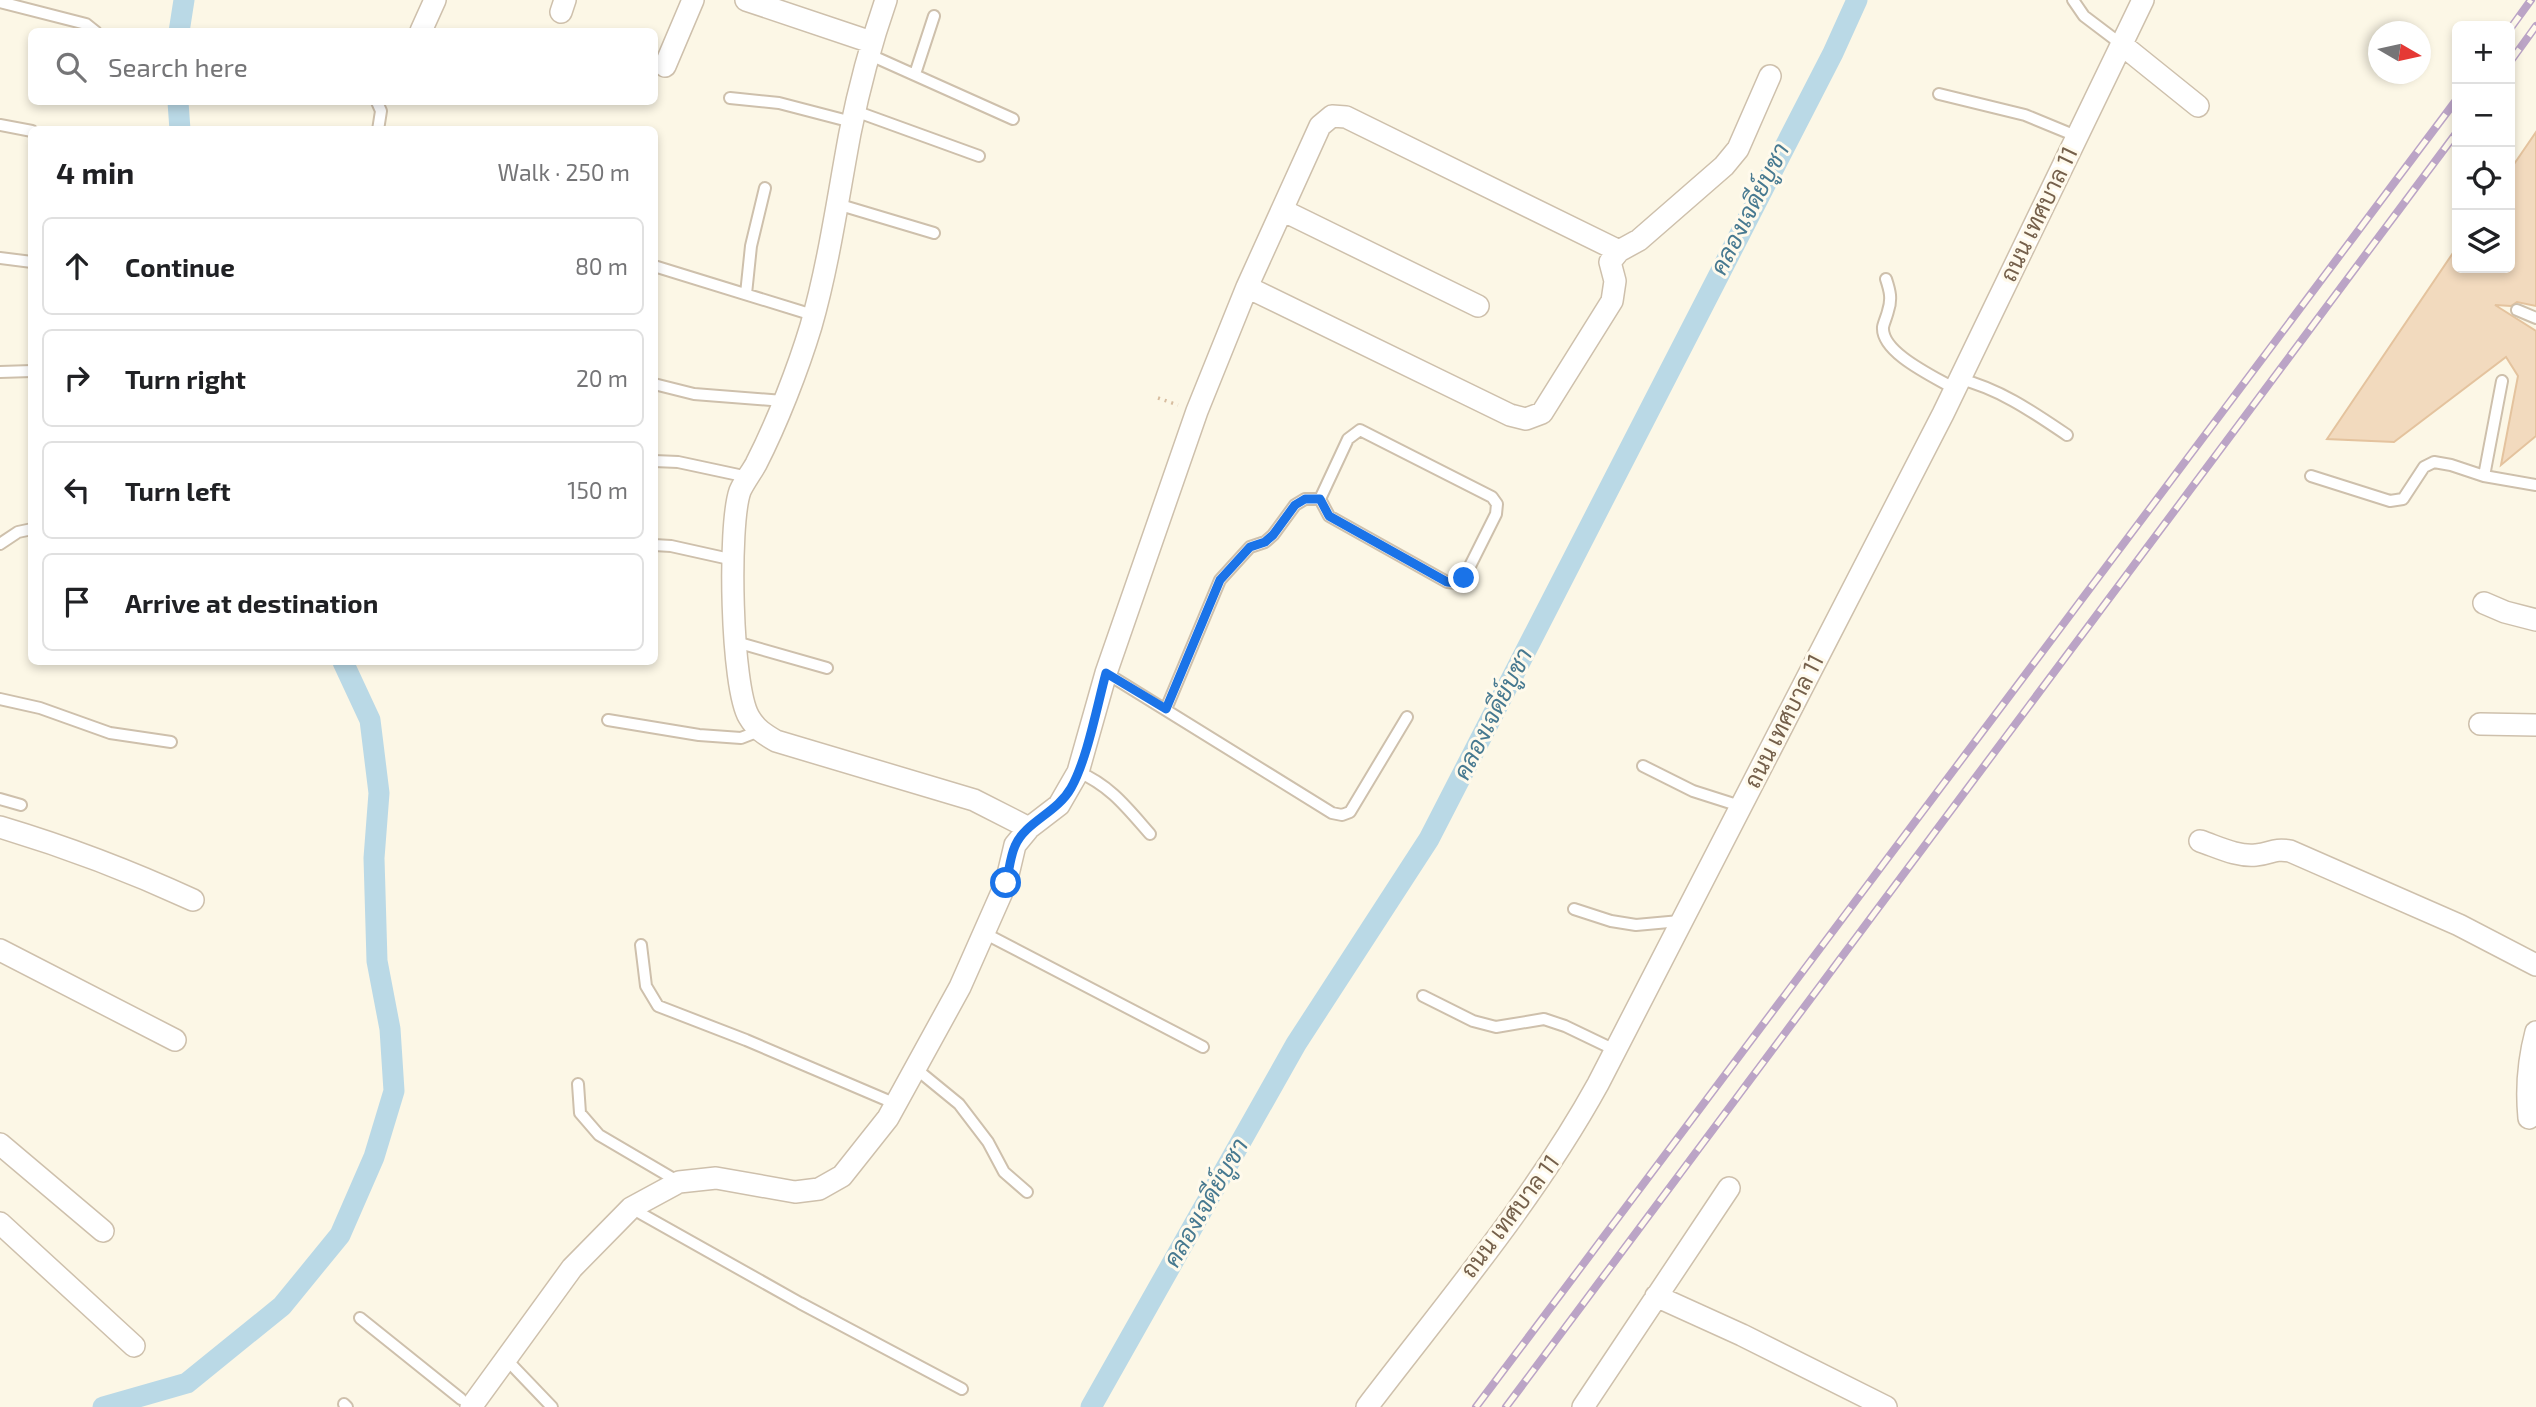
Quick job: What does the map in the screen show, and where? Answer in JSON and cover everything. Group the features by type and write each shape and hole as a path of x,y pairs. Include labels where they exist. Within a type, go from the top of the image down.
{"street":[{"path":"422,28 435,0"},
{"path":"665,66 693,0"},
{"path":"746,0 870,48"},
{"path":"886,0 870,48 854,117 813,316 783,401 740,492 736,519 733,612 741,692 747,716 759,731 776,741 974,800 1029,828"},
{"name":"ถนน เทศบาล 11","path":"1367,1407 1539,1181 1572,1130 1957,384 2143,0"},
{"path":"2121,44 2198,106"},
{"path":"1247,287 1510,415 1526,419 1542,413 1612,301 1615,281 1610,262 1619,251 1639,240 1724,166 1738,149 1770,76"},
{"path":"465,1403 506,1359 572,1268 631,1208 678,1182 716,1178 795,1192 819,1189 842,1176 888,1118 960,987 1006,883 1015,845 1029,828 1059,805 1078,772 1106,673 1196,411 1247,287 1320,125 1332,116 1346,117 1619,251"},
{"path":"1282,210 1478,306"},
{"path":"2483,603 2536,620"},
{"path":"2480,724 2536,725"},
{"path":"0,827 69,848 194,900"},
{"path":"2200,841 2238,855 2266,854 2278,849 2290,851 2459,925 2536,965"},
{"path":"0,950 175,1040"},
{"path":"2529,1118 2527,1067 2536,1032"},
{"path":"0,1144 103,1231"},
{"path":"1583,1407 1729,1188"},
{"path":"0,1223 134,1346"},
{"path":"1656,1296 1753,1340 1886,1407"}],"lane":[{"path":"2073,0 2084,16 2121,44"},
{"path":"0,2 86,24 91,28"},
{"path":"915,74 934,16"},
{"path":"870,48 915,74 1013,119"},
{"path":"1939,94 2025,116 2076,136"},
{"path":"730,98 779,103 854,117 979,156"},
{"path":"378,105 381,111 379,126"},
{"path":"0,125 28,130"},
{"path":"746,295 751,246 765,188"},
{"path":"837,204 934,233"},
{"path":"0,258 28,262"},
{"path":"658,267 813,316"},
{"path":"1886,279 1891,295 1883,327 1885,338 1896,354 1957,384 1983,385 2019,403 2067,435"},
{"path":"2517,310 2536,317"},
{"path":"0,372 28,370"},
{"path":"2484,476 2502,381"},
{"path":"658,385 694,394 783,401"},
{"path":"1360,430 1492,497 1497,504 1496,514 1464,578 1457,583 1447,582 1329,516 1320,499 1348,439 1360,430"},
{"path":"658,461 678,462 748,477"},
{"path":"2311,476 2390,501 2403,499 2424,467 2434,462 2484,476 2536,485"},
{"path":"1166,709 1220,580 1250,547 1265,542 1273,535 1295,505 1305,499 1320,499"},
{"path":"0,544 18,532 28,530"},
{"path":"658,545 734,561"},
{"path":"736,642 827,667"},
{"path":"1106,673 1332,813 1342,815 1350,812 1407,717"},
{"path":"0,699 40,708 110,733 171,742"},
{"path":"608,720 699,735 741,738 759,731"},
{"path":"1643,766 1693,791 1740,806"},
{"path":"1078,772 1104,785 1150,834"},
{"path":"0,799 21,805"},
{"path":"1574,909 1611,921 1636,925 1680,922"},
{"path":"984,933 1203,1047"},
{"path":"641,944 646,986 658,1006 746,1040 895,1104"},
{"path":"1423,996 1474,1021 1496,1027 1544,1019 1565,1026 1615,1051"},
{"path":"915,1068 959,1104 988,1142 1004,1172 1027,1192"},
{"path":"578,1084 580,1113 600,1135 678,1182"},
{"path":"631,1208 800,1303 962,1389"},
{"path":"360,1318 465,1403"},
{"path":"506,1359 552,1407"}],"building":[{"path":"2536,132 2536,306 2517,302 2511,306 2495,305 2536,331 2536,436 2501,465 2518,376 2506,357 2394,442 2327,439 2452,254 2452,273 2515,273 2515,163"}],"waterway":[{"path":"180,28 184,0"},
{"name":"คลองเจดีย์บูชา","path":"1091,1407 1296,1044 1429,839 1833,53 1857,0"},
{"path":"178,105 180,126"},
{"path":"103,1407 187,1383 282,1306 340,1235 374,1157 394,1091 390,1029 377,961 374,858 379,793 370,720 344,665"}],"railway":[{"path":"2515,22 2531,0"},
{"path":"2515,55 2536,26"},
{"path":"1476,1407 2452,106"},
{"path":"1506,1407 2452,139"}],"route":[{"path":"1006,883 1015,845 1029,828 1059,805 1071,788 1106,673 1135,693 1166,709 1220,580 1250,547 1265,542 1273,535 1284,516 1295,505 1305,499 1320,499 1329,516 1447,582 1457,583 1464,578"}]}
